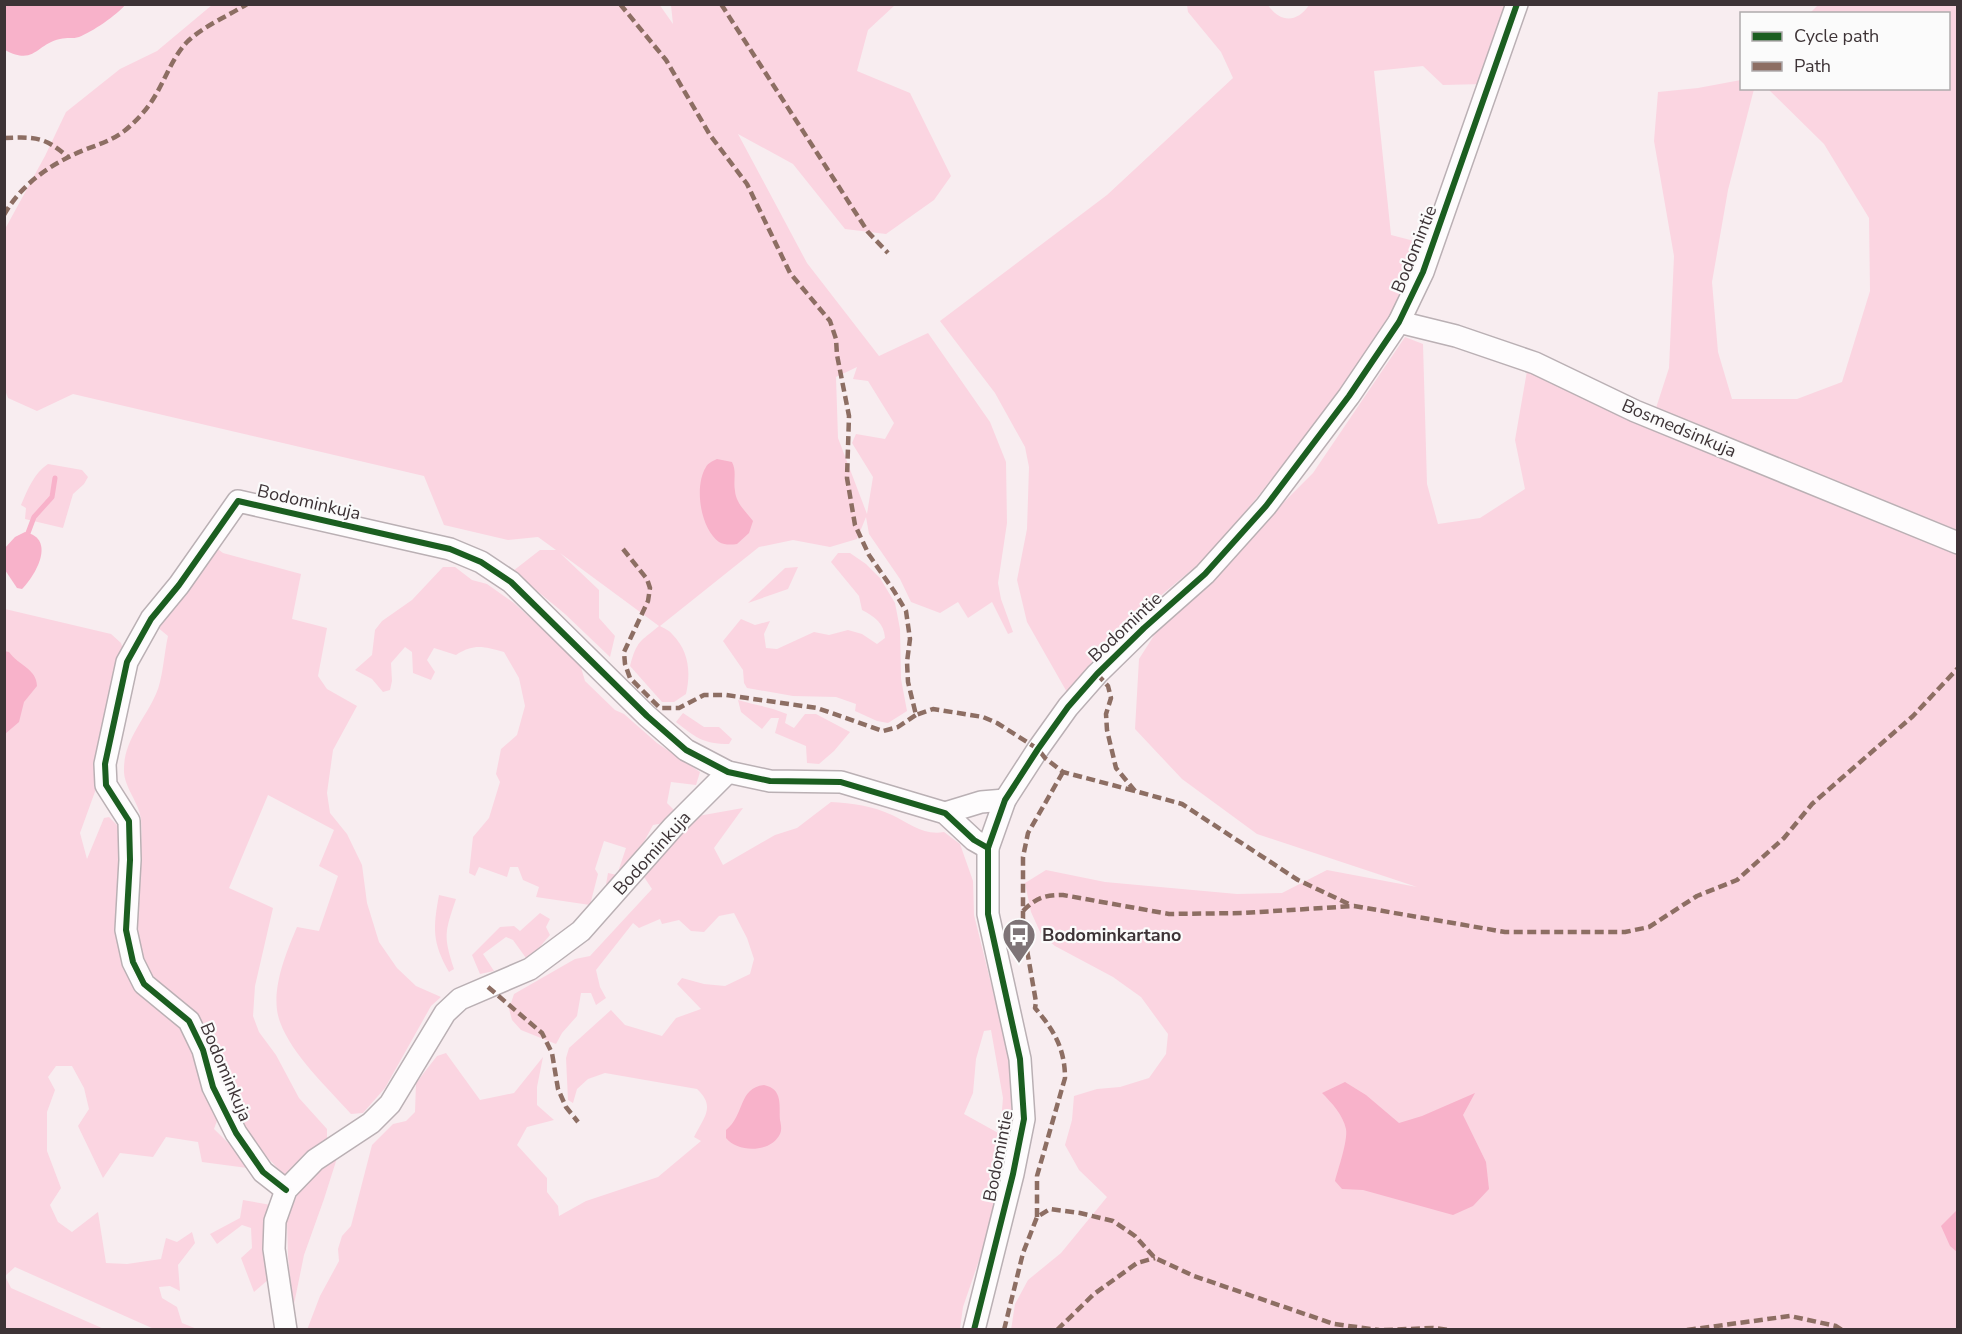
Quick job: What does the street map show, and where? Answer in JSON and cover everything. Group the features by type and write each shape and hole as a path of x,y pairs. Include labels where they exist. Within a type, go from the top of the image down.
{"street":[{"name":"Bodomintie","path":"974,1329 1013,1174 1024,1119 1020,1059 988,914 988,848 1005,800 1068,707 1097,674 1144,628 1205,574 1266,506 1349,396 1399,322 1430,252 1517,4"},
{"name":"Bosmedsinkuja","path":"1399,322 1456,336 1535,363 1635,411 1958,543"},
{"name":"Bodominkuja","path":"286,1190 263,1172 236,1133 213,1087 203,1050 189,1021 144,984 132,962 126,930 130,860 129,821 106,785 105,764 128,662 151,619 179,585 238,501 450,549 481,562 511,582 647,716 686,750 728,772 770,781 841,782 945,813 974,840 988,848"},
{"name":"Bodominkuja","path":"286,1329 274,1249 275,1221 286,1190 315,1160 371,1123 390,1104 445,1013 460,999 530,969 581,931 673,827 728,772"},
{"path":"945,813 981,802 1005,800"}],"shaded area":[{"path":"659,4 673,24 671,5 895,5 868,30 857,71 910,93 951,176 934,200 886,234 845,229 793,164 738,134 807,263 879,356 928,333 990,422 1006,462 1007,523 998,583 1001,599 1013,632 1008,634 992,602 968,618 958,602 940,613 911,602 900,579 869,534 866,517 857,539 830,547 793,540 759,547 660,626 669,631 682,647 688,670 686,694 674,702 662,702 630,666 640,642 659,626 560,553 599,590 599,618 615,636 610,657 565,614 513,571 540,550 556,550 538,537 508,540 444,525 424,476 73,394 37,411 8,398 5,390 5,229 66,112 120,69 157,51 212,5","holes":["857,367 853,379 868,381 894,423 885,439 856,434 852,443 873,477 867,514 838,438 836,377"]},
{"path":"4,5 125,5 84,35 77,38 63,38 23,56 5,50"},
{"path":"1187,5 1268,5 1283,18 1294,18 1309,5 1507,5 1484,84 1443,85 1423,66 1374,71 1391,235 1422,243 1387,326 1287,460 1214,551 1109,639 1068,694 1027,622 1017,580 1027,529 1029,467 1025,447 995,393 940,321 1107,195 1233,78 1221,52 1188,12"},
{"path":"1818,5 1957,5 1957,1329 1011,1330 1015,1304 1028,1280 1061,1253 1107,1197 1079,1170 1065,1145 1072,1120 1074,1096 1097,1089 1120,1087 1149,1078 1166,1054 1168,1034 1141,997 1113,977 1055,946 1041,934 1031,912 1025,883 1046,870 1105,882 1237,894 1282,893 1327,870 1417,887 1257,834 1182,779 1135,729 1139,659 1160,626 1313,473 1405,337 1423,344 1427,484 1438,524 1480,518 1525,489 1515,440 1527,371 1646,427 1656,408 1669,368 1674,256 1654,141 1658,92 1740,80 1740,90 1754,90 1728,190 1712,282 1718,352 1732,399 1797,399 1842,382 1870,291 1869,218 1824,144 1769,90 1950,90 1950,12 1811,12"},
{"path":"717,459 732,462 737,499 753,521 749,533 737,544 728,545 719,542 712,536 703,517 700,495 702,475 708,464"},
{"path":"48,464 82,470 88,477 73,494 63,528 25,519 26,508 21,505 35,477"},
{"path":"25,532 35,536 42,550 37,567 22,589 17,588 5,570 4,549 15,537"},
{"path":"215,547 223,553 301,574 292,619 327,628 318,676 327,689 357,706 333,750 327,793 330,813 347,834 362,865 367,903 379,942 397,968 416,986 441,997 431,1006 385,1088 363,1113 351,1114 311,1071 293,1047 280,1022 276,999 280,973 297,927 319,931 338,876 319,866 334,830 268,795 229,888 273,908 255,986 253,1016 259,1032 276,1055 299,1098 327,1129 327,1139 287,1177 262,1151 241,1122 212,1047 191,1010 150,973 141,950 138,933 141,820 138,807 124,776 125,758 131,739 156,694 160,681 168,636 157,627"},
{"path":"838,553 850,553 866,564 880,578 895,603 900,629 901,679 907,711 888,723 877,721 855,711 856,704 836,697 793,696 747,688 744,683 743,670 723,641 741,619 755,625 770,621 764,634 766,648 777,649 814,632 829,635 848,630 862,634 877,644 885,638 881,624 862,610 859,596 831,562"},
{"path":"443,567 455,567 472,580 487,584 514,603 580,664 585,681 615,710 624,714 657,743 700,772 696,785 671,782 667,803 675,811 664,823 653,825 638,853 604,896 608,873 617,875 626,848 604,841 595,869 598,874 590,905 536,897 539,887 523,880 518,867 510,867 507,877 479,867 475,876 469,873 473,837 489,818 500,782 496,774 501,749 517,735 525,706 519,678 504,652 474,647 456,655 434,648 427,660 435,672 431,680 413,673 412,652 405,647 391,663 390,690 383,692 372,679 355,670 372,655 375,630 382,621 412,600"},
{"path":"798,567 788,589 748,603 785,568"},
{"path":"5,609 111,634 121,643 127,662 105,764 80,833 87,859 104,818 109,817 118,826 124,839 125,859 116,927 124,968 181,1024 218,1118 214,1129 255,1169 202,1162 198,1142 166,1137 153,1157 120,1153 103,1178 78,1126 89,1109 84,1088 72,1066 56,1066 48,1077 55,1090 47,1112 47,1151 61,1188 50,1205 58,1222 72,1232 98,1212 106,1263 127,1264 161,1259 166,1238 177,1242 192,1232 195,1243 178,1265 180,1291 170,1286 159,1287 162,1298 177,1307 182,1323 197,1329 154,1329 15,1267 5,1276"},
{"path":"4,651 9,652 31,671 37,686 24,702 19,722 5,734"},
{"path":"738,700 787,714 785,723 794,728 805,714 816,714 850,732 819,764 807,763 806,746 775,733 779,718 771,718 762,729 741,712"},
{"path":"683,713 704,727 719,727 732,739 729,744 712,743 689,732 676,722"},
{"path":"831,802 877,809 923,830 944,832 960,844 973,881 974,915 1009,1056 1013,1083 1013,1106 1009,1151 987,1237 963,1307 960,1329 307,1330 320,1296 339,1261 338,1249 342,1236 351,1226 372,1145 393,1124 406,1121 415,1112 416,1083 437,1056 446,1053 480,1100 514,1093 543,1057 537,1087 537,1105 554,1120 527,1127 517,1145 547,1178 547,1192 558,1206 559,1216 586,1201 658,1177 701,1141 694,1137 707,1107 703,1095 697,1089 605,1073 588,1079 577,1089 573,1103 568,1100 566,1058 569,1048 611,1010 625,1025 662,1036 676,1018 701,1009 677,984 682,978 704,984 725,986 750,974 754,959 747,938 734,913 719,916 704,932 691,931 679,920 662,924 660,919 639,928 633,923 596,970 600,987 606,998 596,1005 591,993 581,993 577,1016 562,1033 556,1044 521,1030 512,1020 509,1009 514,994 575,959 590,956 652,889 644,877 680,831 698,816 743,808 714,848 723,865 775,835 797,828","holes":["991,1030 1003,1098 1000,1134 964,1114 973,1093 976,1059 984,1031"]},
{"path":"439,895 456,899 447,934 454,969 449,972 439,952 435,935"},
{"path":"540,913 550,919 546,927 550,935 538,949 526,958 513,940 506,937 483,954 494,971 480,974 472,955 500,927 514,926 520,931"},
{"path":"1345,1082 1366,1095 1399,1123 1422,1116 1475,1093 1463,1115 1486,1162 1489,1189 1473,1206 1453,1215 1363,1190 1342,1189 1335,1181 1344,1148 1345,1124 1340,1114 1322,1093"},
{"path":"764,1085 774,1090 779,1098 780,1134 776,1140 762,1148 746,1148 731,1143 726,1138 726,1130 732,1124 750,1091"},
{"path":"337,1158 304,1255 293,1309 287,1221 301,1184"},
{"path":"243,1200 271,1205 269,1279 254,1292 241,1258 252,1248 251,1228 242,1225 217,1244 210,1234 240,1218"},
{"path":"1957,1210 1957,1252 1950,1246 1941,1226"},
{"path":"5,1276 11,1288 104,1329 5,1329"}],"waterway":[{"path":"28,533 34,517 52,497 55,478"}],"marked path":[{"path":"4,215 19,193 49,168 113,138 129,127 149,105 174,60 188,41 247,4"},
{"path":"620,4 666,60 710,135 747,184 790,273 830,321 836,339 849,416 847,478 855,525 869,555 906,611 910,639 907,662 908,682 916,715 933,709 983,717 997,723 1038,749 1045,758 1063,772 1135,791"},
{"path":"721,4 868,232 888,253"},
{"path":"4,138 39,139 68,157"},
{"path":"623,549 647,579 650,588 648,601 624,652 625,664 630,678 660,708 679,708 704,695 726,695 817,708 883,731 898,727 916,715"},
{"path":"1023,911 1041,898 1063,895 1169,914 1243,913 1354,906 1505,932 1625,932 1649,927 1697,896 1737,880 1784,838 1812,804 1913,716 1958,668"},
{"path":"1097,674 1108,686 1111,698 1106,714 1107,730 1116,768 1135,791 1182,804 1298,880 1351,905"},
{"path":"1037,1217 1037,1176 1065,1078 1061,1049 1048,1024 1035,1008 1036,1002 1023,927 1023,857 1028,833 1063,772"},
{"path":"488,987 542,1033 552,1053 558,1089 566,1107 578,1122"},
{"path":"1004,1330 1023,1253 1037,1217 1050,1209 1113,1221 1135,1236 1155,1258 1194,1276 1334,1324 1379,1330"},
{"path":"1057,1330 1094,1294 1137,1263 1155,1258"},
{"path":"1687,1330 1790,1316 1836,1326 1842,1330"},
{"path":"1384,1330 1433,1328 1450,1330"}],"cycle path":[{"path":"974,1330 1013,1174 1024,1119 1020,1059 988,914 988,848 1005,800 1068,707 1097,674 1144,628 1205,574 1266,506 1349,396 1399,322 1423,272 1517,4"},
{"path":"286,1190 263,1172 236,1133 213,1087 203,1050 189,1021 144,984 133,962 126,930 130,860 129,821 106,785 105,764 127,662 151,619 179,585 238,501 450,549 481,562 511,582 647,716 686,750 728,772 770,781 841,782 945,813 974,840 988,848"}],"place":[{"name":"Bodominkartano","path":"1019,964"}]}
